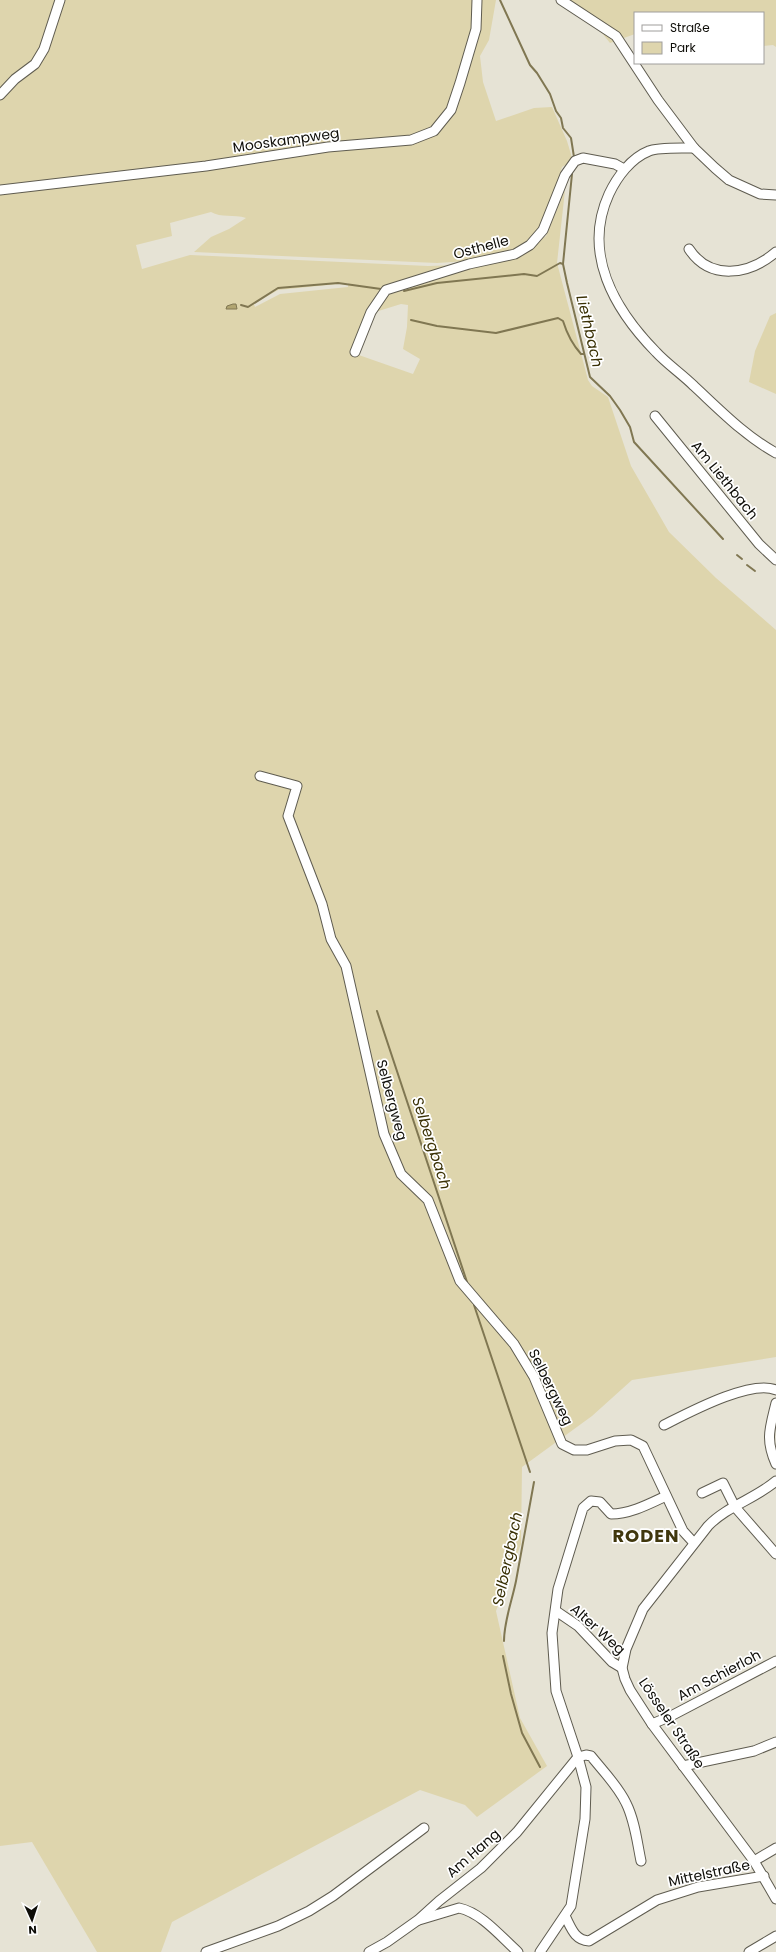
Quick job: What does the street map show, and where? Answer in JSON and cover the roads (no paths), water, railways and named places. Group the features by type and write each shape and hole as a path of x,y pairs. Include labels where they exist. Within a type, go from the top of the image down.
{"street":[{"path":"0,95 15,79 35,64 44,49 60,0"},
{"name":"Mooskampweg","path":"0,190 206,166 328,148 411,140 434,131 451,110 460,83 476,29 477,0"},
{"path":"561,0 616,36 634,63"},
{"path":"634,64 658,100 694,148 729,180 760,194 776,195"},
{"path":"694,148 649,150 624,168 613,186 602,210 598,233 602,267 612,293 626,318 656,352 737,425 776,453"},
{"name":"Osthelle","path":"355,352 371,312 386,290 469,264 515,254 530,245 543,230 565,175 575,161 583,158 615,164 624,168"},
{"path":"689,249 696,259 703,264 724,271 747,269 759,265 776,252"},
{"name":"Am Liethbach","path":"655,416 759,544 776,560"},
{"name":"Selbergweg","path":"260,776 297,786 288,816 322,904 331,939 346,966 384,1134 401,1174 428,1200 460,1281 514,1344 534,1376 562,1444 574,1450 588,1450 615,1441 631,1440 643,1446 683,1531 694,1543"},
{"path":"664,1425 705,1405 746,1390 769,1387 776,1390"},
{"path":"776,1403 768,1435 771,1454 776,1464"},
{"name":"Lösseler Straße","path":"776,1481 762,1492 716,1518 694,1543 643,1609 626,1649 622,1668 630,1690 652,1724 754,1861 776,1899"},
{"path":"702,1493 723,1484 735,1507 776,1554"},
{"path":"540,1952 544,1943 571,1906 585,1819 586,1787 578,1757 570,1737 556,1691 552,1633 558,1589 583,1508 590,1501 600,1502 611,1514 618,1514 646,1506 666,1496"},
{"name":"Alter Weg","path":"556,1611 578,1626 612,1662 622,1668"},
{"name":"Am Schierloh","path":"652,1724 671,1716 776,1661"},
{"path":"683,1766 754,1751 776,1742"},
{"path":"578,1757 586,1755 591,1756 612,1781 626,1803 635,1830 641,1861"},
{"name":"Am Hang","path":"368,1952 387,1942 418,1920 438,1901 481,1868 501,1850 518,1832 578,1757"},
{"path":"206,1952 278,1926 310,1911 424,1828"},
{"path":"754,1861 776,1848"},
{"name":"Mittelstraße","path":"565,1916 574,1935 583,1941 589,1941 657,1900 698,1887 764,1876"},
{"path":"418,1920 459,1908 465,1909 485,1922 518,1952"},
{"path":"749,1952 776,1936"}],"waterway":[{"name":"Liethbach","path":"500,0 530,65 537,73 550,94 556,111 561,118 563,128 571,138 574,157"},
{"name":"Liethbach","path":"572,174 563,264 590,377 610,396 620,410 630,427 634,442 723,539"},
{"path":"404,291 437,283 524,274 537,276 560,263 563,264"},
{"path":"241,305 248,307 278,288 338,283 381,289"},
{"path":"411,320 437,326 496,333 558,318 563,321 568,335 575,346 581,354 584,354"},
{"name":"Liethbach","path":"737,555 742,559"},
{"name":"Liethbach","path":"747,565 755,571"},
{"name":"Selbergbach","path":"377,1011 467,1282"},
{"name":"Selbergbach","path":"474,1305 530,1472"},
{"name":"Selbergbach","path":"504,1641 505,1626 516,1581 534,1482"},
{"name":"Selbergbach","path":"503,1656 511,1694 522,1733 540,1767"}],"district":[{"name":"RODEN","path":"646,1535"}]}
